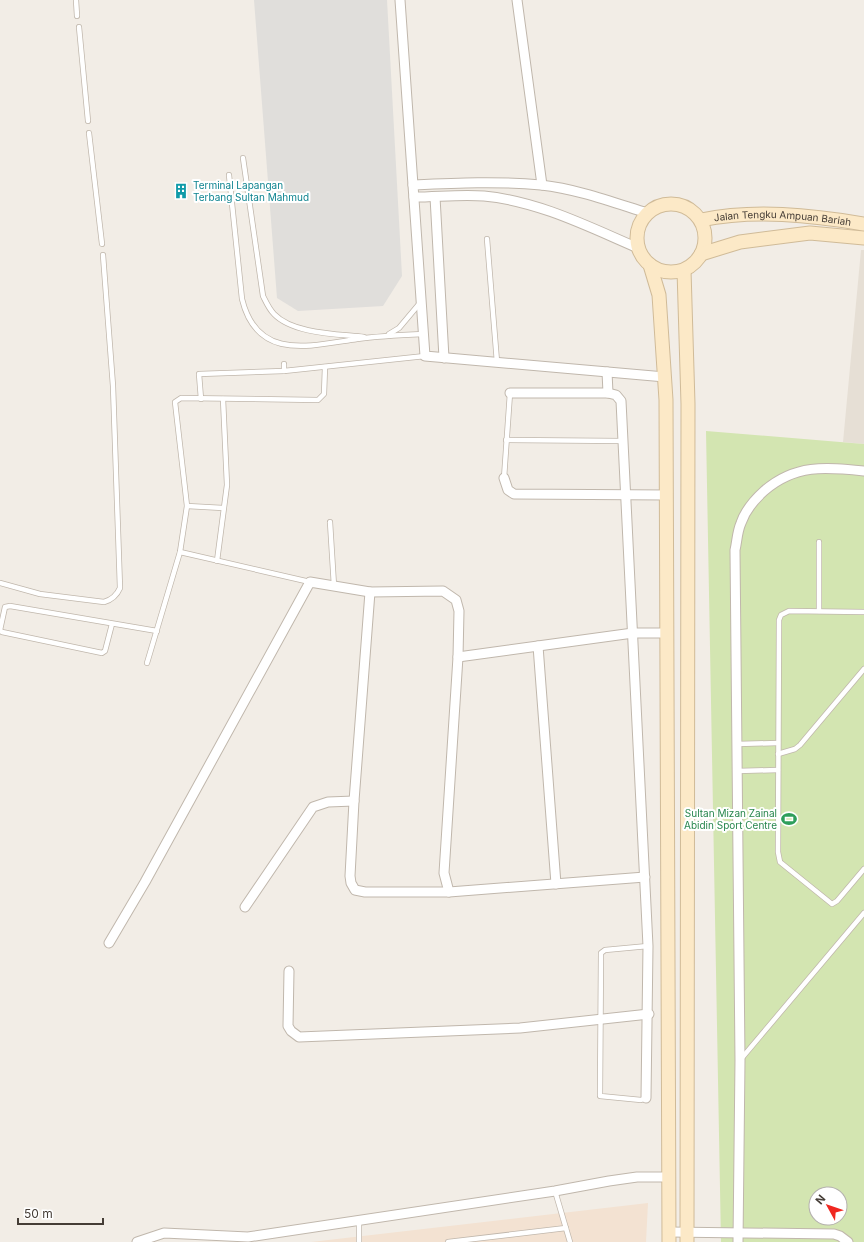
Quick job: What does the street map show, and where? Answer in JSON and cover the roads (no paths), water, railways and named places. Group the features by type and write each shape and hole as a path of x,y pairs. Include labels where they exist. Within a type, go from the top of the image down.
{"main road":[{"path":"665,203 676,203 686,206 694,212 701,220 705,230 705,242 701,254 694,263 684,270 672,272 660,271 650,265 642,257 638,248 636,234 640,222 646,213 655,206 665,203"},
{"name":"Jalan Tengku Ampuan Bariah","path":"701,220 721,216 815,215 864,224"},
{"name":"Jalan Tengku Ampuan Bariah","path":"701,254 740,242 810,233 864,238"},
{"path":"650,265 659,295 665,377 667,494 666,633 670,1237"},
{"path":"684,270 688,404 686,1237"}],"street":[{"path":"400,0 425,356 665,377"},
{"path":"517,0 542,185"},
{"path":"413,185 482,182 542,185 588,194 646,213"},
{"path":"414,197 484,196 525,204 564,216 638,248"},
{"path":"436,197 444,358"},
{"path":"607,372 608,393"},
{"path":"510,393 608,393 616,396 621,401 648,946 649,1014 646,1098"},
{"path":"738,1242 740,1060 735,550 741,523 755,499 776,481 801,470 829,468 864,471"},
{"path":"504,478 508,490 514,494 667,494"},
{"path":"110,943 310,582 370,592 443,591 456,600 459,611 458,657 444,874 449,892"},
{"path":"370,592 354,801 350,876 351,883 355,890 365,892 449,892 645,877"},
{"path":"458,657 633,633 666,633"},
{"path":"538,646 556,884"},
{"path":"245,907 313,807 328,802 354,801"},
{"path":"289,971 288,1026 291,1032 299,1037 520,1028 649,1014"},
{"path":"137,1242 164,1233 248,1240 359,1219 555,1191 637,1177 670,1177"},
{"path":"670,1237 686,1237 702,1232 834,1234 848,1242"}],"lane":[{"path":"76,0 77,16"},
{"path":"79,27 88,121"},
{"path":"89,133 102,244"},
{"path":"243,158 263,296 269,307 282,321 319,333 372,337"},
{"path":"229,175 242,299 248,317 258,331 274,342 291,347 310,346 387,335 424,334"},
{"path":"487,239 497,362"},
{"path":"0,583 40,594 104,602 118,593 120,588 113,386 103,255"},
{"path":"387,335 399,328 421,301"},
{"path":"201,398 200,374 284,371 425,356"},
{"path":"284,364 284,371"},
{"path":"147,663 180,552 187,506 175,402 182,398 318,400 324,394 325,366"},
{"path":"504,478 510,393"},
{"path":"216,561 226,485 223,399"},
{"path":"506,440 623,440"},
{"path":"187,506 223,508"},
{"path":"330,522 334,586"},
{"path":"819,542 819,611"},
{"path":"180,552 310,582"},
{"path":"112,624 105,651 102,653 2,632 0,630 5,608 10,606 157,631"},
{"path":"864,612 789,611 778,620 778,852 780,862 832,904 837,901 864,870"},
{"path":"778,754 795,749 800,745 864,669"},
{"path":"737,744 778,743"},
{"path":"737,771 778,770"},
{"path":"740,1060 864,913"},
{"path":"646,1098 641,1100 600,1096 599,1019 601,953 605,950 648,946"},
{"path":"555,1191 570,1242"},
{"path":"359,1219 359,1242"},
{"path":"448,1242 566,1228"}],"place":[{"name":"Terminal Lapangan Terbang Sultan Mahmud","path":"181,191"},
{"name":"Sultan Mizan Zainal Abidin Sport Centre","path":"789,819"}]}
